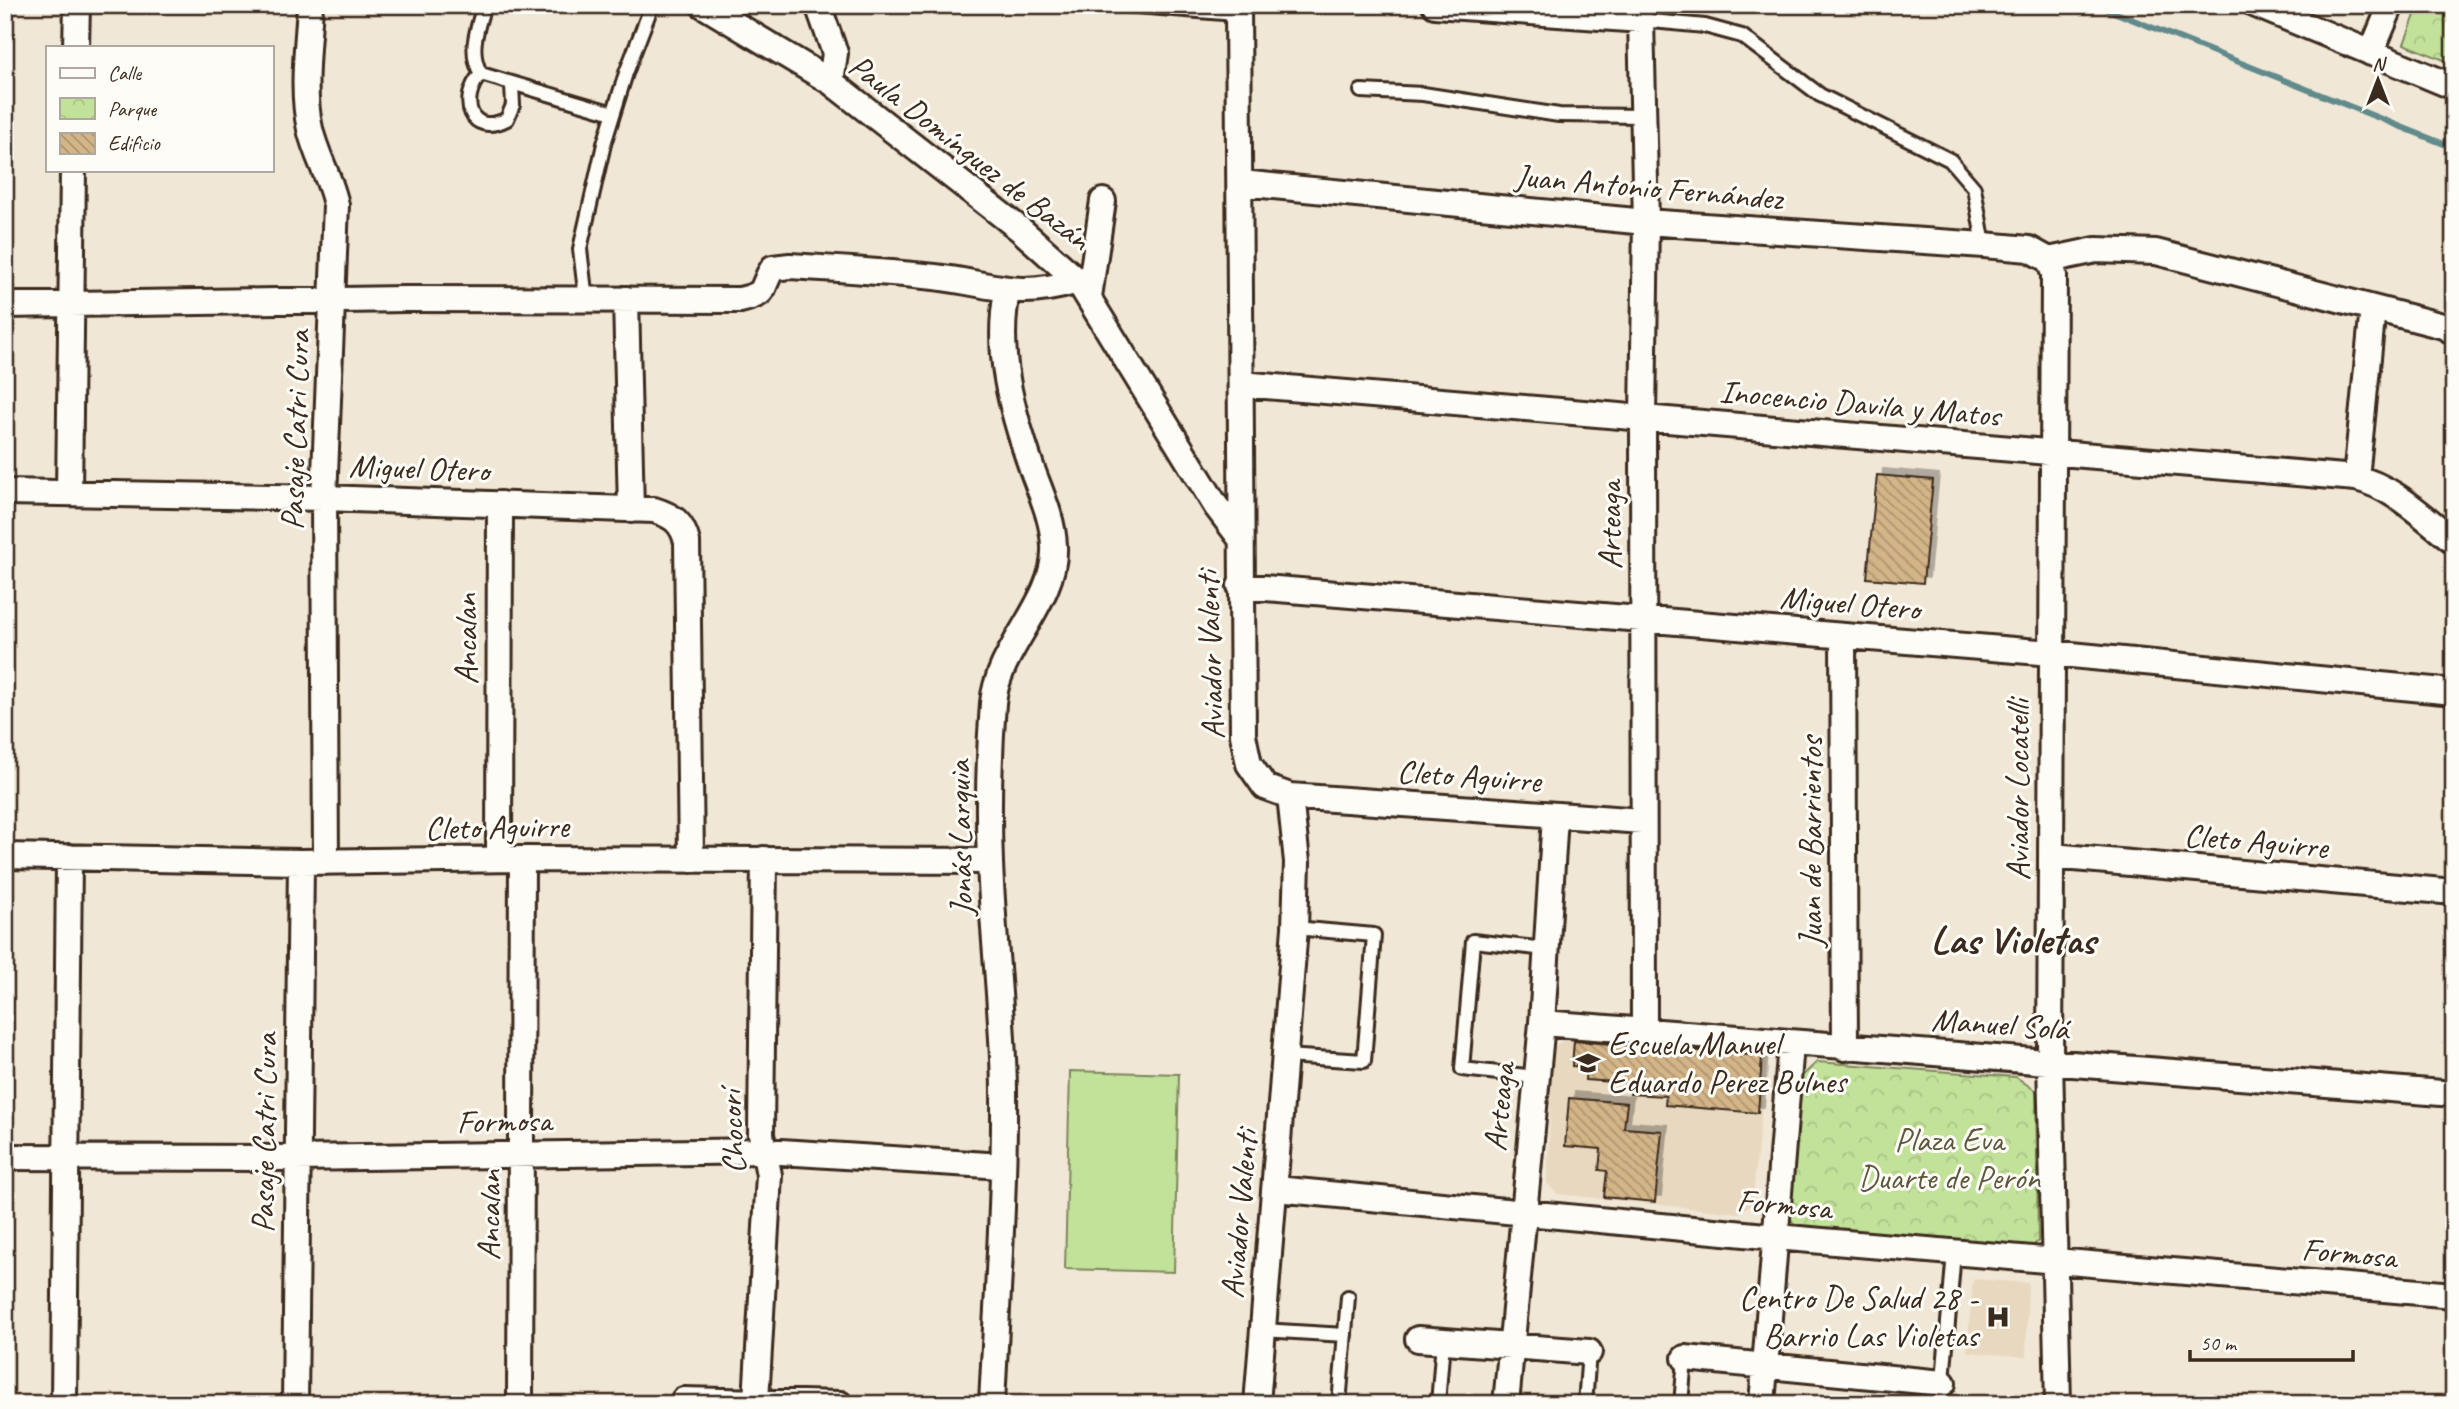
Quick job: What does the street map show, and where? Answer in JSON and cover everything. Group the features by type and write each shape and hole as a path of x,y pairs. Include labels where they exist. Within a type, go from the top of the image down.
{"street":[{"path":"76,46 77,5"},
{"name":"Pasaje Catri Cura","path":"310,5 306,100 314,146 336,205 324,498 326,862"},
{"name":"Paula Domínguez de Bazán","path":"703,5 831,82 1021,230 1083,289 1216,506 1241,538"},
{"path":"818,5 835,53 831,82"},
{"path":"1435,5 1641,20"},
{"path":"2256,5 2454,87"},
{"path":"2371,53 2391,5"},
{"name":"Aviador Valenti","path":"1237,10 1241,183 1240,586 1245,751 1249,764 1265,787 1290,796 1297,862 1295,928 1276,1189 1257,1404"},
{"name":"Arteaga","path":"1641,20 1646,222 1643,416 1644,1031"},
{"path":"69,493 73,172"},
{"name":"Juan Antonio Fernández","path":"1241,183 1646,222 2029,249 2049,260"},
{"path":"5,305 740,300 760,294 768,284 773,268 790,266 950,279 1007,292 1083,289 1103,201"},
{"path":"2049,260 2074,252 2096,250 2156,252 2447,327 2454,332"},
{"name":"Aviador Locatelli","path":"2049,260 2054,274 2050,455 2050,1060 2058,1404"},
{"name":"Jonás Larquia","path":"992,1404 1003,1166 1001,1015 989,862 993,703 997,680 1049,576 1054,547 1051,523 1016,423 1006,374 1001,341 1007,292"},
{"path":"626,299 631,510"},
{"path":"2356,478 2373,308"},
{"name":"Inocencio Davila y Matos","path":"1241,384 1643,416 2050,455 2356,478 2375,483 2389,491 2454,541"},
{"name":"Miguel Otero","path":"5,492 500,504 653,510 669,515 684,531 687,542 691,860"},
{"name":"Ancalan","path":"500,504 523,1154 520,1404"},
{"name":"Miguel Otero","path":"1240,586 2051,653 2454,692"},
{"name":"Juan de Barrientos","path":"1843,636 1845,1048"},
{"name":"Cleto Aguirre","path":"1290,796 1642,821"},
{"name":"Arteaga","path":"1506,1404 1542,1023 1555,816"},
{"name":"Cleto Aguirre","path":"5,856 301,862 764,859 989,862"},
{"name":"Cleto Aguirre","path":"2052,856 2454,892"},
{"path":"64,1404 69,857"},
{"name":"Chocorí","path":"756,1401 769,1175 761,1134 764,859"},
{"name":"Pasaje Catri Cura","path":"295,1404 301,862"},
{"name":"Manuel Solá","path":"1542,1023 1845,1048 2050,1060 2454,1094"},
{"path":"1762,1404 1791,1044"},
{"name":"Formosa","path":"5,1157 296,1158 765,1151 1003,1166"},
{"name":"Formosa","path":"1276,1189 1776,1237 2454,1295"},
{"path":"1418,1339 1589,1352"},
{"path":"1685,1358 1765,1366 1942,1393"},
{"path":"684,1400 840,1404"}],"lane":[{"path":"485,5 475,35 474,62 481,74 613,113"},
{"path":"586,300 580,248 613,113 652,5"},
{"path":"1124,5 1237,10"},
{"path":"1641,20 1705,26 1742,36 1820,95 1950,160 1974,188 1984,245"},
{"path":"481,74 471,91 469,108 476,121 486,125 507,119 513,105 512,85"},
{"path":"1361,91 1423,94 1559,115 1644,116"},
{"path":"1285,1056 1364,1061 1374,935 1295,928"},
{"path":"1535,1077 1462,1069 1473,941 1546,949"},
{"path":"1942,1393 1954,1252"},
{"path":"1339,1404 1348,1297"},
{"path":"1262,1330 1345,1335"},
{"path":"1438,1404 1443,1341"},
{"path":"1585,1404 1589,1352"},
{"path":"1681,1404 1685,1358"}],"shaded area":[{"path":"1571,1035 1765,1052 1767,1058 1752,1204 1739,1213 1557,1194 1547,1183 1553,1047"},
{"name":"Centro De Salud 28 - Barrio Las Violetas","path":"1973,1279 2028,1283 2026,1357 1967,1352"}],"green space":[{"path":"2419,5 2454,5 2454,64 2404,44"},
{"name":"Plaza Eva Duarte de Perón","path":"1817,1062 2016,1077 2036,1091 2038,1241 2024,1254 1799,1231 1788,1215 1800,1078"},
{"path":"1070,1071 1179,1074 1174,1272 1065,1269"}],"building":[{"path":"1877,475 1933,480 1923,583 1867,578"},
{"path":"1574,1041 1762,1056 1758,1113 1665,1105 1666,1096 1630,1094 1631,1083 1585,1080 1586,1067 1572,1066"},
{"path":"1569,1098 1627,1103 1624,1128 1662,1131 1655,1202 1604,1197 1607,1171 1599,1170 1601,1149 1565,1146"}],"waterway":[{"path":"2096,5 2454,148"}],"place":[{"name":"Escuela Manuel Eduardo Perez Bulnes","path":"1588,1063"},
{"name":"Centro De Salud 28 - Barrio Las Violetas","path":"1998,1317"}],"district":[{"name":"Las Violetas","path":"2013,940"}]}
